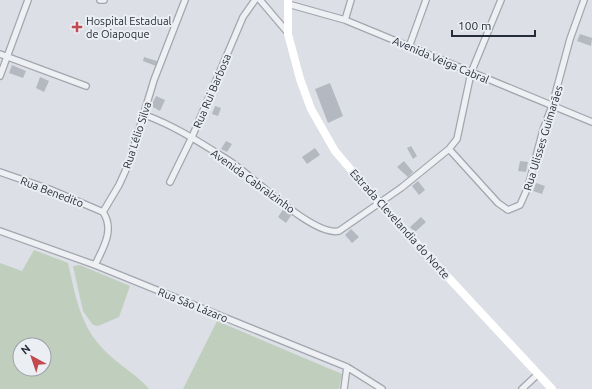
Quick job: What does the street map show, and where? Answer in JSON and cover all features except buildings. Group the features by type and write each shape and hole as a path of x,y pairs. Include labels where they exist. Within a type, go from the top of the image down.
{"street":[{"path":"0,76 28,0"},
{"name":"Rua Lélio Silva","path":"103,212 123,178 145,116 154,80 185,0"},
{"name":"Rua Rui Barbosa","path":"170,182 192,138 243,17 255,0"},
{"path":"260,0 288,34"},
{"path":"345,20 351,0"},
{"path":"409,46 426,0"},
{"path":"380,204 449,149 457,139 471,73 501,0"},
{"name":"Rua Ulisses Guimarães","path":"449,149 498,203 508,210 514,209 520,205 525,197 543,130 552,106 570,40 584,0"},
{"name":"Estrada Clevelandia do Norte","path":"288,2 288,34 300,79 311,109 335,151 380,204 552,389"},
{"name":"Avenida Veiga Cabral","path":"288,2 345,20 592,122"},
{"path":"0,54 86,86"},
{"name":"Avenida Cabralzinho","path":"145,116 165,123 229,161 312,224 331,232 339,232 380,204"},
{"name":"Rua Benedito","path":"0,172 49,189 103,212"},
{"path":"95,265 109,232 109,223 103,212"},
{"name":"Rua São Lázaro","path":"0,231 95,265 347,367 382,389"},
{"path":"344,389 347,367"},
{"path":"522,389 538,374"}],"green space":[{"path":"34,250 68,263 80,311 91,333 107,353 149,389 0,389 0,263 22,271"},
{"path":"80,265 130,286 119,317 98,326 93,325 83,311 73,266"},
{"path":"217,321 342,374 339,389 183,389"}],"place":[{"name":"Hospital Estadual de Oiapoque","path":"77,27"}]}
